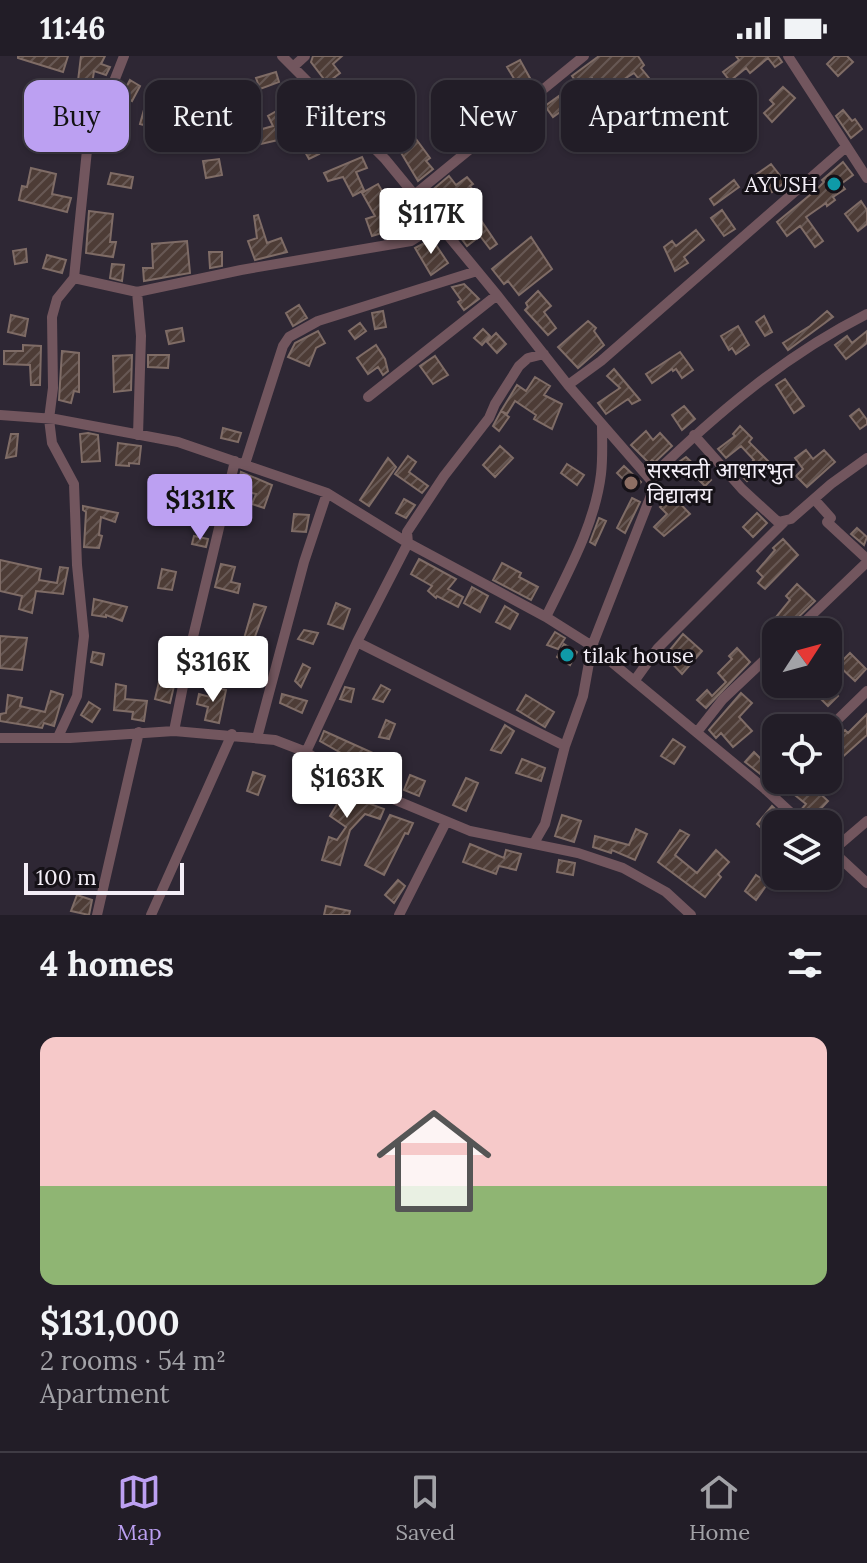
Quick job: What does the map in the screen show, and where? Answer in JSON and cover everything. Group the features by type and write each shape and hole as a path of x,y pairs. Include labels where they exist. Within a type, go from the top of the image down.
{"street":[{"path":"58,737 77,696 84,636 74,484 52,443 49,419 53,388 52,317 57,299 74,278 87,150 124,56"},
{"path":"282,56 385,159 568,385 655,485 592,646 583,696 565,746 545,824 534,843"},
{"path":"293,67 305,56"},
{"path":"414,195 584,56"},
{"path":"788,56 867,178"},
{"path":"568,385 601,361 846,147"},
{"path":"74,278 137,292 241,270 397,244 418,238 438,224"},
{"path":"174,731 192,641 240,463 283,346 289,337 318,321 477,271"},
{"path":"137,292 141,336 138,435"},
{"path":"368,397 497,295"},
{"path":"650,478 750,387 795,356 867,314"},
{"path":"306,752 357,642 408,543 407,532 444,476 489,418 519,366 528,358 544,354"},
{"path":"0,415 49,419 178,442 327,493 408,543 546,617 592,646 762,786"},
{"path":"546,617 573,562 594,506 601,476 602,424"},
{"path":"694,435 742,489 778,522 784,522"},
{"path":"635,680 658,648 784,522 867,458"},
{"path":"257,738 304,562 327,493"},
{"path":"808,618 867,560 827,522 831,518 814,499"},
{"path":"357,642 565,746"},
{"path":"697,732 723,699 762,662"},
{"path":"842,715 867,691"},
{"path":"0,738 174,731 275,740 306,752 364,787 470,831 578,853 623,868 666,892 691,915"},
{"path":"97,915 139,732"},
{"path":"151,915 232,734"},
{"path":"770,794 788,810"},
{"path":"842,840 867,821"},
{"path":"399,915 446,822"},
{"path":"842,860 867,883"}],"building":[{"path":"18,56 68,56 63,72"},
{"path":"81,56 105,56 101,64 110,67 106,75 94,71 93,80 78,80"},
{"path":"313,56 342,56 333,64 340,73 331,80 325,80 311,62"},
{"path":"599,56 638,56 644,65 641,68 649,78 640,80 634,73 623,80 575,80 572,76"},
{"path":"736,56 778,56 782,62 775,67 768,58 750,73 746,68 729,80 723,72 739,60"},
{"path":"835,56 847,56 853,62 838,76 827,64"},
{"path":"520,60 531,80 515,80 507,67"},
{"path":"276,72 278,80 261,89 261,80 256,78"},
{"path":"129,82 140,86 132,101 129,99"},
{"path":"783,87 795,98 772,122 764,113 774,104 770,100"},
{"path":"559,96 561,99 561,111 553,117 545,106"},
{"path":"145,106 145,125 140,124"},
{"path":"843,110 862,129 851,138 836,116"},
{"path":"277,111 277,140 261,144 261,129 273,126 268,116"},
{"path":"415,140 430,158 426,161 433,169 418,181 401,152 415,152"},
{"path":"305,152 318,152 319,154 309,159"},
{"path":"362,157 367,168 356,172 364,190 353,196 343,177 328,181 324,173"},
{"path":"219,159 222,175 206,178 203,161"},
{"path":"843,162 853,175 841,184 845,189 833,197 835,200 827,206 826,203 806,217 823,241 815,247 800,226 787,236 777,222 816,190 824,182 822,180"},
{"path":"771,164 785,182 772,192 757,174"},
{"path":"31,168 56,174 52,194 71,198 67,212 19,200 22,186 27,187"},
{"path":"111,173 133,177 131,188 108,184"},
{"path":"449,176 456,185 467,177 473,184 470,186 475,193 457,204 471,225 480,219 497,244 490,249 480,236 467,246 458,234 461,232 429,193"},
{"path":"734,180 739,187 714,205 710,199"},
{"path":"378,184 387,200 396,200 397,212 407,208 412,219 395,229 372,236 366,219 375,216 362,193"},
{"path":"861,201 867,210 867,224 858,231 845,214"},
{"path":"722,210 735,229 724,236 711,218"},
{"path":"89,211 113,214 110,242 116,242 113,257 86,253"},
{"path":"258,215 267,243 281,238 287,252 255,260 248,241 257,238 254,216"},
{"path":"696,230 704,240 684,257 688,263 675,271 664,247 672,241 676,246"},
{"path":"531,237 552,269 519,295 508,281 504,284 492,269"},
{"path":"432,239 448,263 431,275 415,248"},
{"path":"187,241 190,273 144,281 143,268 153,268 152,244"},
{"path":"26,249 27,262 15,264 13,251"},
{"path":"209,252 222,252 222,266 210,268"},
{"path":"47,255 66,260 62,273 43,268"},
{"path":"112,264 124,265 122,281 110,278"},
{"path":"464,284 479,299 464,310 452,287"},
{"path":"538,291 551,306 544,312 556,328 548,335 525,310 528,307 526,303"},
{"path":"299,305 307,318 293,326 286,313"},
{"path":"383,311 386,327 375,329 372,313"},
{"path":"827,311 833,317 788,350 783,343"},
{"path":"11,315 28,319 25,336 8,332"},
{"path":"764,316 772,332 765,336 756,322"},
{"path":"588,321 596,328 594,331 604,345 578,368 558,347"},
{"path":"360,323 366,331 355,339 349,331"},
{"path":"738,326 749,345 736,354 732,348 729,350 721,336"},
{"path":"182,328 184,341 169,344 166,331"},
{"path":"483,329 490,336 482,345 474,338"},
{"path":"318,331 325,343 316,348 309,366 288,357 295,343"},
{"path":"867,331 867,343 846,359 835,345 847,336 852,343"},
{"path":"496,333 506,344 497,353 487,342"},
{"path":"23,345 41,346 40,385 31,385 30,365 4,364 4,351 23,351"},
{"path":"376,345 388,371 383,375 378,367 368,374 357,358"},
{"path":"62,351 79,353 79,392 74,391 71,403 59,400"},
{"path":"680,352 693,370 682,378 676,369 672,369 652,383 646,374"},
{"path":"132,355 131,390 114,392 113,356"},
{"path":"148,355 169,355 168,368 148,367"},
{"path":"435,356 448,375 433,384 420,366"},
{"path":"614,369 640,400 632,404 628,399 606,414 598,403 620,388 607,376"},
{"path":"535,377 550,386 544,395 562,404 552,429 534,419 536,415 515,401 507,414 501,411 517,385 526,391"},
{"path":"785,379 804,406 794,413 776,385"},
{"path":"684,406 695,419 682,430 672,415"},
{"path":"859,409 867,420 867,424 860,429 850,416"},
{"path":"501,411 509,417 499,431 493,426"},
{"path":"740,426 752,438 749,442 768,461 747,481 739,473 754,460 741,446 726,458 718,449 735,436 733,434"},
{"path":"223,428 241,433 238,442 221,438"},
{"path":"646,431 653,440 660,433 672,446 655,462 652,460 649,463 631,445"},
{"path":"11,434 18,434 16,456 6,458"},
{"path":"80,434 98,435 100,461 82,462"},
{"path":"118,443 141,446 139,464 116,465"},
{"path":"500,446 513,458 495,477 483,465"},
{"path":"806,450 813,459 824,450 835,462 807,487 796,476 803,469 795,458"},
{"path":"408,456 416,462 409,472 428,486 422,493 395,474"},
{"path":"686,457 711,480 705,486 679,462"},
{"path":"388,458 396,467 369,506 360,500"},
{"path":"567,464 584,475 577,485 561,473"},
{"path":"624,466 641,482 634,490 617,473"},
{"path":"241,472 272,485 264,508 252,504 256,494 237,489"},
{"path":"183,478 193,480 189,503 176,501 175,505 159,501 164,480 182,484"},
{"path":"672,495 690,514 664,536 654,527 667,514 660,507"},
{"path":"632,498 640,502 625,533 617,528"},
{"path":"404,499 415,505 406,518 396,513"},
{"path":"83,506 118,513 115,522 101,517 99,548 84,547 86,512"},
{"path":"757,513 767,523 753,537 743,527"},
{"path":"294,514 309,515 306,532 292,531"},
{"path":"599,518 606,521 595,545 590,542"},
{"path":"857,528 867,537 864,545 851,534"},
{"path":"194,536 208,539 206,547 192,544"},
{"path":"783,539 798,555 765,589 758,583 763,577 757,571"},
{"path":"419,559 456,579 448,589 463,597 458,607 436,598 428,591 432,586 411,574"},
{"path":"0,560 41,569 39,580 57,583 60,567 68,568 63,594 36,591 32,613 19,609 22,596 0,591"},
{"path":"502,563 538,587 531,600 493,580"},
{"path":"221,564 235,567 231,582 240,584 238,593 215,587"},
{"path":"162,569 176,572 172,590 158,588"},
{"path":"797,584 815,601 797,618 775,618 790,600 786,596"},
{"path":"472,587 488,596 480,612 464,603"},
{"path":"94,599 127,607 122,621 106,615 92,615"},
{"path":"336,603 350,609 343,629 328,624"},
{"path":"254,604 266,607 244,666 233,662 243,642"},
{"path":"505,606 518,614 510,629 496,622"},
{"path":"304,630 318,633 313,644 298,639"},
{"path":"555,632 565,638 558,649 547,645"},
{"path":"683,634 702,651 682,674 665,656"},
{"path":"0,636 27,638 22,670 0,668"},
{"name":"tilak house","path":"564,644 577,652 570,665 557,657"},
{"path":"737,648 750,662 706,708 697,700 707,690 712,696 726,682 718,673 732,659 729,656"},
{"path":"93,652 104,654 102,665 91,662"},
{"path":"850,653 866,669 855,681 842,669 842,661"},
{"path":"303,664 310,668 301,687 295,681"},
{"path":"163,665 178,669 170,703 155,699"},
{"path":"116,684 126,686 125,699 147,701 144,721 132,719 133,712 114,710"},
{"path":"381,685 390,690 383,702 373,699"},
{"path":"212,687 226,690 219,723 205,720 208,707 197,704 199,694 210,697"},
{"path":"345,687 354,689 351,702 340,699"},
{"path":"51,691 63,695 54,726 44,723 42,728 0,721 0,714 6,713 8,695 22,698 20,706 45,712"},
{"path":"741,693 752,703 739,717 752,731 733,747 721,733 716,738 709,730"},
{"path":"282,694 307,701 302,713 280,703"},
{"path":"526,695 554,712 545,727 517,710"},
{"path":"820,698 836,698 828,706"},
{"path":"89,702 100,709 92,722 81,715"},
{"path":"867,714 867,735 842,757 842,733 845,730 848,733"},
{"path":"386,720 395,724 389,739 379,737"},
{"path":"505,725 514,731 507,744 501,753 491,750"},
{"path":"324,731 384,758 375,776 364,771 366,765 339,756 341,753 320,741"},
{"path":"673,739 685,747 674,764 661,756"},
{"path":"754,752 761,759 762,775 745,762"},
{"path":"522,759 545,768 541,781 516,773"},
{"path":"253,772 265,776 258,795 247,791"},
{"path":"410,775 425,781 419,796 404,790"},
{"path":"466,778 478,783 466,811 453,805"},
{"path":"334,780 359,794 357,799 384,809 380,819 365,814 350,830 340,865 322,860 329,837 337,840 346,827 330,816 342,796 330,790"},
{"path":"794,794 820,794 828,801 820,810 801,810 806,804"},
{"path":"390,815 413,823 384,875 365,865"},
{"path":"562,815 581,821 574,842 555,836"},
{"path":"636,829 647,834 635,860 612,850 611,853 593,847 595,836 629,845"},
{"path":"680,830 689,835 675,855 697,873 716,850 729,862 705,897 658,862"},
{"path":"470,844 504,858 506,850 521,854 516,870 499,866 496,874 463,862"},
{"path":"559,860 575,863 573,875 557,872"},
{"path":"756,875 762,879 763,890 756,900 745,891"},
{"path":"398,880 405,886 394,903 385,895"},
{"path":"77,895 92,900 89,915 71,911"},
{"path":"326,906 350,911 349,915 324,915"}],"place":[{"name":"AYUSH","path":"834,184"},
{"name":"सरस्वती आधारभुत विद्यालय","path":"631,483"},
{"name":"tilak house","path":"567,655"}]}
